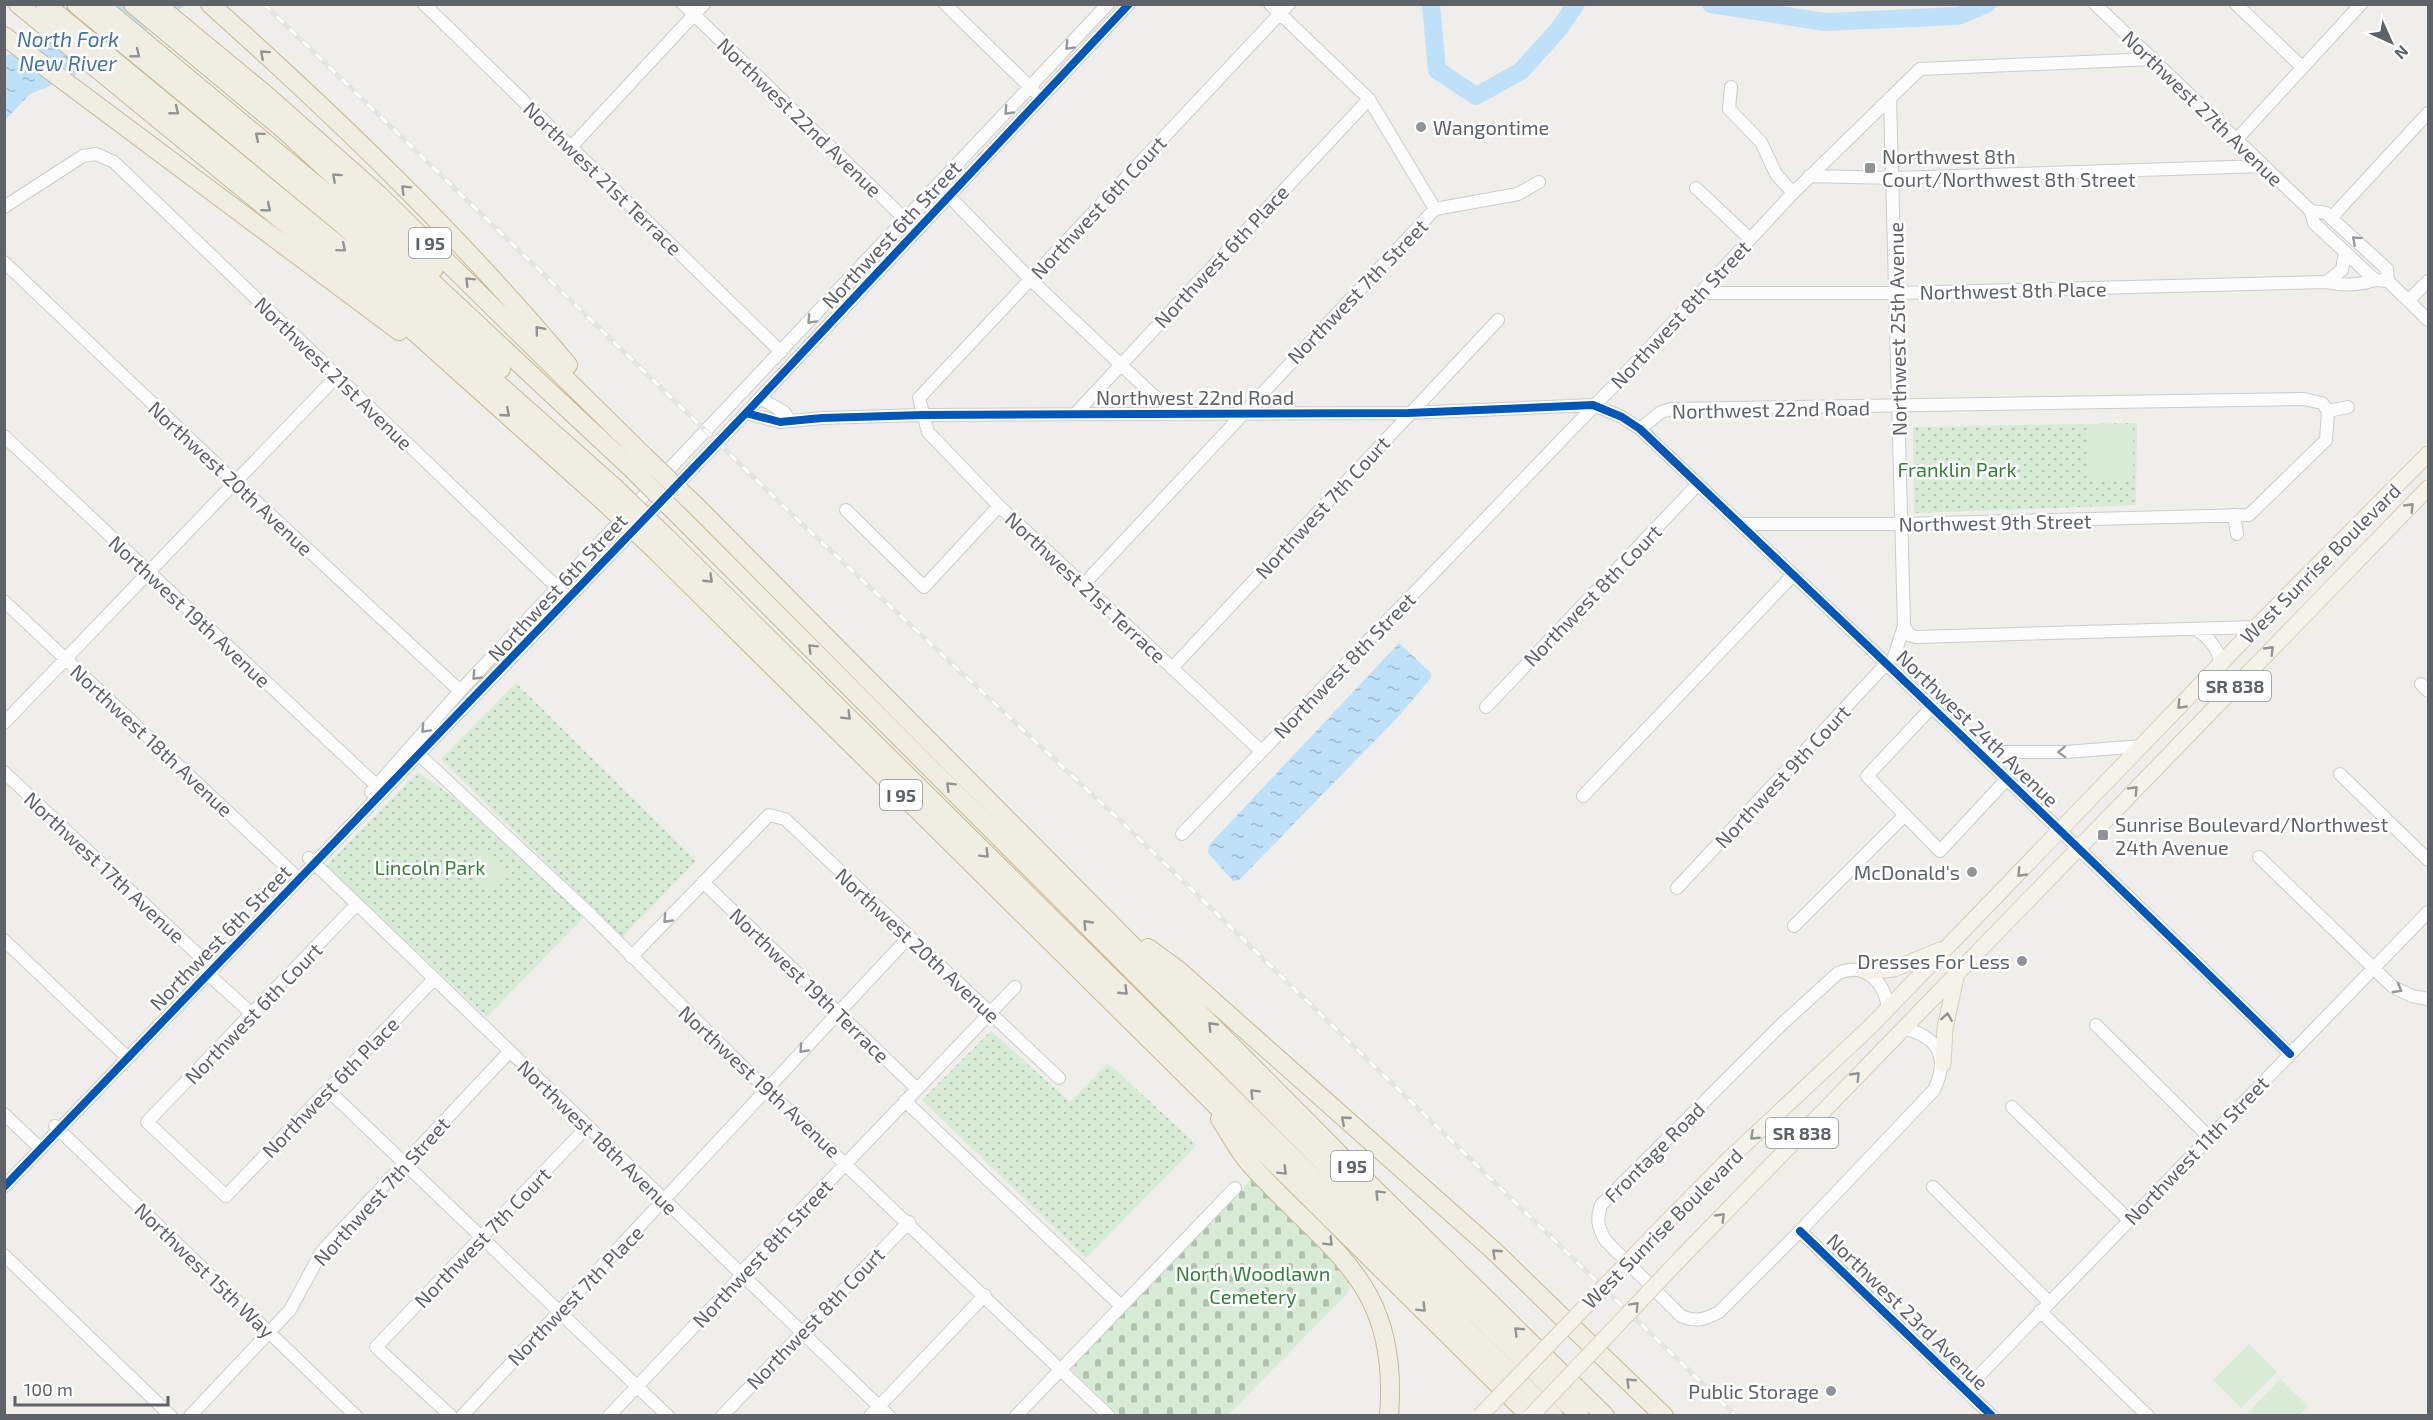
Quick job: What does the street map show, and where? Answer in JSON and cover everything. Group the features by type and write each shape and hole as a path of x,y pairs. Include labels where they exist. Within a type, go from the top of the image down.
{"highway":[{"path":"45,4 397,294 588,462"},
{"path":"76,4 169,71 431,281 638,462"},
{"path":"99,4 169,71 411,285 547,414 588,462 608,493"},
{"path":"133,4 196,47"},
{"name":"I 95","path":"156,4 196,47 315,137 407,221 638,462 697,507 1366,1181 1605,1416"},
{"name":"I 95","path":"19,5 379,300 462,374 608,493 1197,1086 1531,1416"},
{"path":"215,10 424,208 525,314 684,521 1345,1185 1580,1416"},
{"path":"4,36 257,223 363,307 462,374"},
{"path":"661,544 1554,1416"},
{"path":"1102,913 1177,969 1468,1227 1664,1416"},
{"path":"1197,1086 1250,1164 1336,1250 1360,1279 1375,1310 1386,1345 1390,1384 1389,1416"},
{"path":"1488,1373 1519,1416"}],"main road":[{"name":"West Sunrise Boulevard","path":"1479,1416 1727,1161 1888,1009 2062,831 2256,627 2428,454"},
{"name":"West Sunrise Boulevard","path":"1531,1416 1958,971 2428,488"},
{"path":"1867,972 1908,964 1950,945"},
{"path":"1943,1064 1945,1028 1958,971"}],"street":[{"name":"Northwest 21st Terrace","path":"424,4 781,352"},
{"name":"Northwest 22nd Avenue","path":"683,4 917,231"},
{"path":"571,147 704,4"},
{"path":"945,4 1041,98"},
{"name":"Northwest 6th Street","path":"4,1187 39,1146 564,593 781,352 1108,4"},
{"name":"Northwest 6th Street","path":"311,860 377,786 414,750 460,692 746,413 1128,4"},
{"path":"1270,4 1369,99 1435,209"},
{"name":"Northwest 6th Court","path":"923,415 920,398 1289,4"},
{"name":"Northwest 27th Avenue","path":"2095,4 2311,211 2314,223 2345,252 2409,300 2428,320"},
{"path":"2236,4 2302,67"},
{"path":"2236,140 2361,4"},
{"name":"Northwest 8th Street","path":"1182,834 1700,293 1749,238 1809,176 1920,69 2153,59"},
{"path":"1731,87 1730,109 1761,142 1776,174 1793,193"},
{"name":"Northwest 25th Avenue","path":"1890,98 1901,525 1909,632"},
{"name":"Northwest 6th Place","path":"1074,414 1369,99"},
{"path":"2331,218 2428,113"},
{"name":"Northwest 21st Avenue","path":"4,207 83,156 96,154 114,162 564,593"},
{"path":"1809,176 1893,178 2263,166"},
{"name":"Northwest 7th Street","path":"1083,585 1435,209 1518,194 1539,182"},
{"path":"938,185 1030,279 1152,394 1176,413"},
{"path":"1696,188 1749,238"},
{"name":"Northwest 27th Avenue","path":"2311,211 2326,213 2387,269 2382,281"},
{"path":"2326,282 2342,270 2345,252"},
{"name":"Northwest 20th Avenue","path":"4,262 460,692"},
{"name":"Northwest 8th Place","path":"1700,293 1896,293 2326,282 2337,285 2382,281"},
{"path":"2409,300 2428,281"},
{"name":"Northwest 7th Court","path":"1172,668 1408,413 1498,320"},
{"path":"4,723 338,375"},
{"path":"1152,394 1156,413"},
{"path":"760,398 784,412 789,419"},
{"name":"Northwest 22nd Road","path":"746,413 771,422 789,419 923,415 1408,413 1593,405 1622,417 1640,429 1661,412 1672,410 2304,399 2322,403 2328,411"},
{"path":"2328,411 2348,407"},
{"name":"Northwest 9th Street","path":"1742,524 1901,525 2248,515 2326,440 2328,411"},
{"name":"Northwest 21st Terrace","path":"923,415 928,432 999,506 1261,751"},
{"name":"Northwest 24th Avenue","path":"1640,429 1793,575 1890,660 1932,707 2290,1054"},
{"name":"Northwest 19th Avenue","path":"4,436 377,786"},
{"name":"Northwest 8th Court","path":"1486,706 1698,484"},
{"path":"846,510 924,587 999,506"},
{"path":"2234,516 2237,534"},
{"path":"1583,796 1793,575"},
{"name":"Northwest 18th Avenue","path":"4,601 296,876"},
{"path":"1909,632 2256,627"},
{"path":"2196,629 2207,638 2220,655 2220,665"},
{"name":"Northwest 9th Court","path":"1677,888 1890,660 1909,632"},
{"path":"1932,707 1867,776 1940,850 2007,779"},
{"path":"1979,752 2066,752 2142,746"},
{"name":"Northwest 19th Avenue","path":"414,750 591,916 631,957 985,1295 1104,1414"},
{"name":"Northwest 17th Avenue","path":"4,772 252,1014"},
{"path":"2340,774 2428,860"},
{"name":"Northwest 20th Avenue","path":"703,882 769,815 785,819 908,938 1059,1078"},
{"path":"1794,926 1905,815"},
{"path":"2259,856 2393,987 2412,996 2428,999"},
{"name":"Northwest 18th Avenue","path":"311,860 509,1053 889,1416"},
{"path":"631,957 703,882"},
{"name":"Northwest 19th Terrace","path":"703,882 917,1089"},
{"name":"Northwest 6th Court","path":"226,1196 147,1122 357,904"},
{"name":"Northwest 11th Street","path":"1965,1390 2428,912"},
{"name":"Northwest 7th Place","path":"462,1416 908,938"},
{"path":"4,940 126,1055"},
{"name":"Frontage Road","path":"1867,972 1848,969 1824,986 1680,1124 1601,1205 1597,1216 1599,1230 1606,1241 1681,1316 1693,1321 1704,1320 1719,1312 1928,1098 1939,1079 1943,1064"},
{"path":"1867,972 1881,986 1888,1009"},
{"name":"Northwest 6th Place","path":"226,1196 434,979"},
{"name":"Northwest 8th Street","path":"609,1416 846,1162 1015,987"},
{"path":"2096,1025 2209,1137"},
{"path":"1903,1028 1928,1038 1938,1051 1943,1064"},
{"name":"Northwest 7th Street","path":"190,1416 290,1310 322,1251 509,1053"},
{"path":"328,1090 668,1416"},
{"path":"905,1101 1120,1305"},
{"path":"2012,1107 2129,1220"},
{"path":"4,1114 39,1146"},
{"name":"Northwest 7th Court","path":"451,1416 376,1347 587,1127"},
{"name":"Northwest 15th Way","path":"56,1128 356,1416"},
{"name":"Northwest 6th Street","path":"4,1177 39,1146"},
{"path":"1933,1187 2148,1416"},
{"path":"1016,1416 1120,1305 1235,1188"},
{"name":"Northwest 8th Court","path":"722,1416 909,1222"},
{"name":"Northwest 23rd Avenue","path":"1800,1231 1992,1416"},
{"path":"4,1255 171,1416"},
{"path":"870,1416 985,1295"}],"green space":[{"name":"Franklin Park","path":"2137,423 2136,505 1914,513 1913,427"},
{"path":"2133,425 2133,480 2089,481 2088,426"},
{"path":"516,683 696,861 622,937 441,759"},
{"name":"Lincoln Park","path":"418,772 479,816 584,917 487,1017 326,866"},
{"path":"479,848 507,874 491,891 463,865"},
{"path":"991,1031 1070,1102 1108,1063 1197,1145 1086,1258 922,1100"},
{"name":"North Woodlawn Cemetery","path":"1252,1178 1336,1264 1352,1284 1348,1293 1228,1415 1119,1415 1071,1369"},
{"path":"2249,1344 2277,1372 2241,1408 2213,1380"},
{"path":"2280,1379 2308,1406 2299,1415 2246,1415"}],"water":[{"name":"North Fork New River","path":"97,5 186,5 74,76 30,94 5,120 4,57"},
{"path":"1399,643 1431,673 1431,678 1399,716 1239,880 1233,881 1208,853 1209,845"}],"waterway":[{"name":"North Fork New River","path":"1431,4 1437,70 1476,96 1521,71 1558,30 1576,4"},
{"name":"North Fork New River","path":"1711,4 1825,22 1958,16 1987,4"}],"railway":[{"path":"264,4 801,523 1126,826 1736,1416"}],"cycle path":[{"path":"4,1187 746,413 1129,4"},
{"path":"746,413 780,422 822,418 923,415 1408,413 1593,405 1622,417 1640,429 1803,584 2290,1054"},
{"path":"1800,1231 1992,1416"}],"place":[{"name":"Wangontime","path":"1421,127"},
{"name":"Northwest 8th Court/Northwest 8th Street","path":"1870,168"},
{"name":"Sunrise Boulevard/Northwest 24th Avenue","path":"2103,835"},
{"name":"McDonald's","path":"1972,872"},
{"name":"Dresses For Less","path":"2022,961"},
{"name":"Public Storage","path":"1831,1391"}]}
